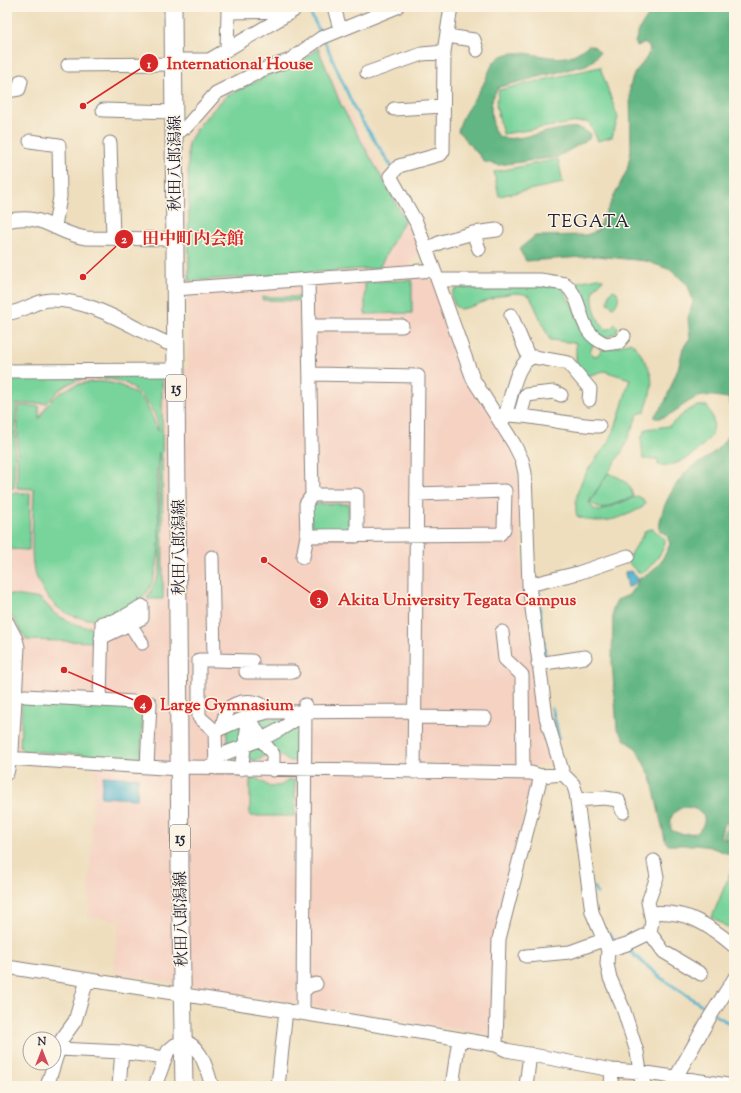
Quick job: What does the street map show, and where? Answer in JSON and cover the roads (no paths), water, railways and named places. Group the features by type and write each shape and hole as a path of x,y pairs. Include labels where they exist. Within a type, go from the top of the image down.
{"main road":[{"name":"秋田八郎潟線","path":"173,7 181,995 184,1086"}],"street":[{"path":"334,7 340,29"},
{"path":"174,134 187,126 216,93 262,70 290,60 323,36 397,7"},
{"path":"451,7 444,52 443,152 441,154 396,169 390,176 416,222 473,379 504,419 522,460 525,473 534,584 543,663 546,717 563,774 573,784 577,800 592,912 614,945 609,974 623,1008 637,1052 640,1072 645,1086"},
{"path":"68,65 174,64 182,60 210,60 260,31 292,11 228,12 227,50"},
{"path":"446,36 474,40 477,50"},
{"path":"367,73 422,54 444,52"},
{"path":"7,91 19,90 21,81"},
{"path":"394,109 444,106"},
{"path":"104,110 174,112"},
{"path":"30,142 59,145 60,197 55,226"},
{"path":"110,143 113,238"},
{"path":"7,221 28,218 55,226 78,237 175,239"},
{"path":"426,248 473,233 497,230"},
{"path":"473,233 479,249"},
{"path":"175,289 308,280 436,275 540,280 565,284 574,295 586,329 592,337 606,344 619,342 624,336"},
{"path":"304,557 307,536 306,504 312,495 308,280"},
{"path":"7,313 49,300 87,305 167,343 176,345"},
{"path":"511,315 528,358"},
{"path":"309,326 402,326"},
{"path":"504,419 519,371 524,361 528,358 534,357 568,364 590,389 589,400"},
{"path":"7,372 176,370"},
{"path":"310,374 418,376 414,772"},
{"path":"520,416 526,395 554,392 561,395"},
{"path":"504,419 520,416 574,425 599,426"},
{"path":"307,536 500,534 504,529 505,491 417,494"},
{"path":"312,495 357,495 357,536"},
{"path":"534,584 628,556"},
{"path":"212,557 214,563 214,660"},
{"path":"100,700 101,638 102,623 111,622 125,617 142,606 142,618 101,638"},
{"path":"7,622 15,636 18,647 7,773"},
{"path":"130,624 142,642"},
{"path":"502,632 505,659 522,675 519,773"},
{"path":"543,663 585,657"},
{"path":"219,729 199,717 198,660 249,661 246,672 293,672"},
{"path":"25,696 150,703 147,767"},
{"path":"216,762 219,729 228,710 237,703 260,704 266,708 268,712"},
{"path":"8,758 179,769 216,762 244,746 292,723 305,708"},
{"path":"303,1012 306,770 305,708"},
{"path":"219,729 249,717 268,712 305,708 485,718"},
{"path":"249,717 261,739 273,754 273,770"},
{"path":"246,769 244,746 249,717"},
{"path":"216,762 246,769 273,770 519,773 541,776 563,774"},
{"path":"496,1045 499,939 541,776"},
{"path":"577,800 605,798 621,806"},
{"path":"654,862 657,877 648,902 652,921 650,934 664,952 701,974"},
{"path":"651,913 671,912 686,914 704,924 734,946"},
{"path":"526,956 570,952 614,945 650,934"},
{"path":"7,967 181,995 303,1012 496,1045 506,1050 612,1070 640,1072 734,1086"},
{"path":"676,1077 713,1011 734,979"},
{"path":"62,1043 75,1021 87,980"},
{"path":"303,992 309,986 316,984"},
{"path":"278,1086 286,1010"},
{"path":"452,1086 459,1039"},
{"path":"155,1086 165,1058 172,1047 182,1042 195,1046 204,1064 212,1086"},
{"path":"62,1049 122,1052 165,1058"},
{"path":"118,1086 122,1052"},
{"path":"526,1086 530,1054"},
{"path":"611,1086 612,1070"},
{"path":"47,1086 52,1071"}],"water":[{"path":"631,571 638,580 628,588 625,572"},
{"path":"103,776 138,778 137,799 101,797"}],"waterway":[{"path":"307,7 321,34"},
{"path":"324,40 355,110 393,169"},
{"path":"537,586 543,636"},
{"path":"544,641 545,659"},
{"path":"552,708 559,737"},
{"path":"594,887 597,893"},
{"path":"607,933 618,942"},
{"path":"626,948 661,978 709,1010"},
{"path":"715,1015 734,1026"}],"place":[{"name":"International House","path":"83,106"},
{"name":"田中町内会館","path":"83,277"},
{"name":"Akita University Tegata Campus","path":"264,560"},
{"name":"Large Gymnasium","path":"64,670"}],"district":[{"name":"TEGATA","path":"589,221"}]}
